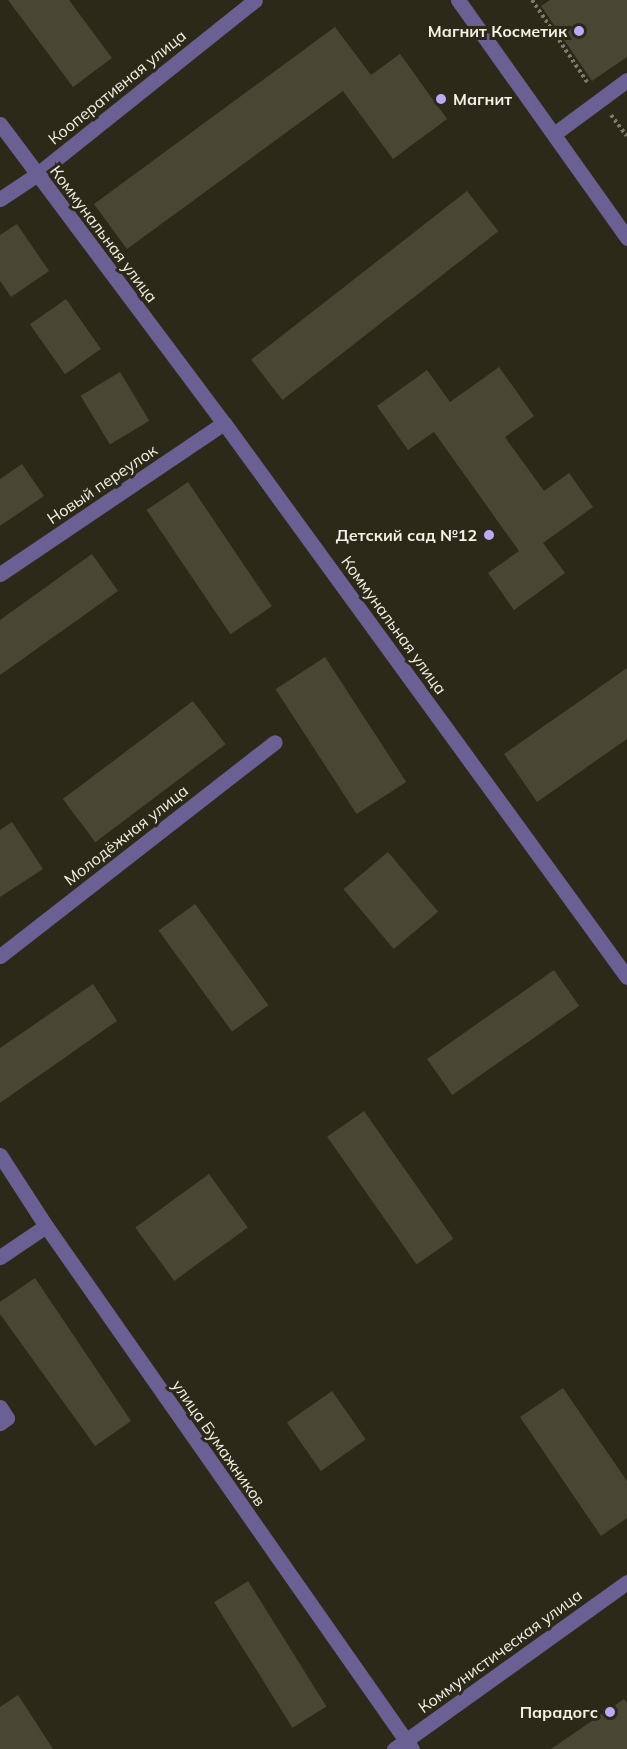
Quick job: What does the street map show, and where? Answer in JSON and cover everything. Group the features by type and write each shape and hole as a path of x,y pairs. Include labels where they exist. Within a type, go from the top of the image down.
{"street":[{"name":"Кооперативная улица","path":"0,199 36,175 255,0"},
{"path":"458,0 627,238"},
{"path":"554,134 627,80"},
{"name":"Коммунальная улица","path":"0,123 36,175 224,423 627,977"},
{"name":"Новый переулок","path":"0,574 224,423"},
{"name":"Молодёжная улица","path":"0,957 274,742"},
{"name":"улица Бумажников","path":"0,1155 46,1226 404,1746"},
{"path":"0,1257 46,1226"},
{"path":"0,1407 7,1418 0,1423"},
{"name":"Коммунистическая улица","path":"404,1746 627,1582"}],"path":[{"path":"532,0 599,100 627,136"}],"building":[{"path":"8,0 69,0 112,58 73,87"},
{"path":"550,0 627,0 627,57 592,81 541,6"},
{"path":"335,27 371,75 400,54 447,119 393,159 343,91 127,249 94,204"},
{"path":"467,191 498,231 282,400 251,360"},
{"path":"17,224 49,271 11,297 0,281 0,235"},
{"path":"66,299 101,349 65,374 30,324"},
{"path":"499,367 534,416 505,437 544,491 569,473 593,507 543,543 565,573 514,610 488,573 519,551 434,432 408,450 377,406 427,370 450,402"},
{"path":"120,372 149,421 110,445 81,396"},
{"path":"22,464 44,496 0,526 0,479"},
{"path":"188,482 272,606 230,634 147,510"},
{"path":"92,554 118,591 0,675 0,620"},
{"path":"325,657 406,782 357,814 276,689"},
{"path":"627,668 627,739 537,802 504,754"},
{"path":"193,701 225,744 95,842 63,799"},
{"path":"12,822 43,869 0,897 0,830"},
{"path":"388,852 438,912 394,949 344,889"},
{"path":"195,904 268,1005 232,1032 159,930"},
{"path":"554,970 579,1006 452,1095 427,1059"},
{"path":"93,984 117,1021 0,1103 0,1048"},
{"path":"364,1111 453,1239 417,1265 327,1137"},
{"path":"209,1174 248,1227 174,1281 135,1227"},
{"path":"35,1278 131,1421 95,1446 0,1314 0,1302"},
{"path":"563,1388 627,1481 627,1518 601,1536 520,1417"},
{"path":"332,1391 366,1439 321,1471 287,1423"},
{"path":"248,1581 326,1707 293,1728 214,1602"},
{"path":"18,1695 53,1749 0,1749 0,1707"},
{"path":"624,1699 627,1703 627,1749 551,1749"}],"place":[{"name":"Магнит Косметик","path":"579,31"},
{"name":"Магнит","path":"441,99"},
{"name":"Детский сад №12","path":"489,535"},
{"name":"Парадогс","path":"610,1712"}]}
